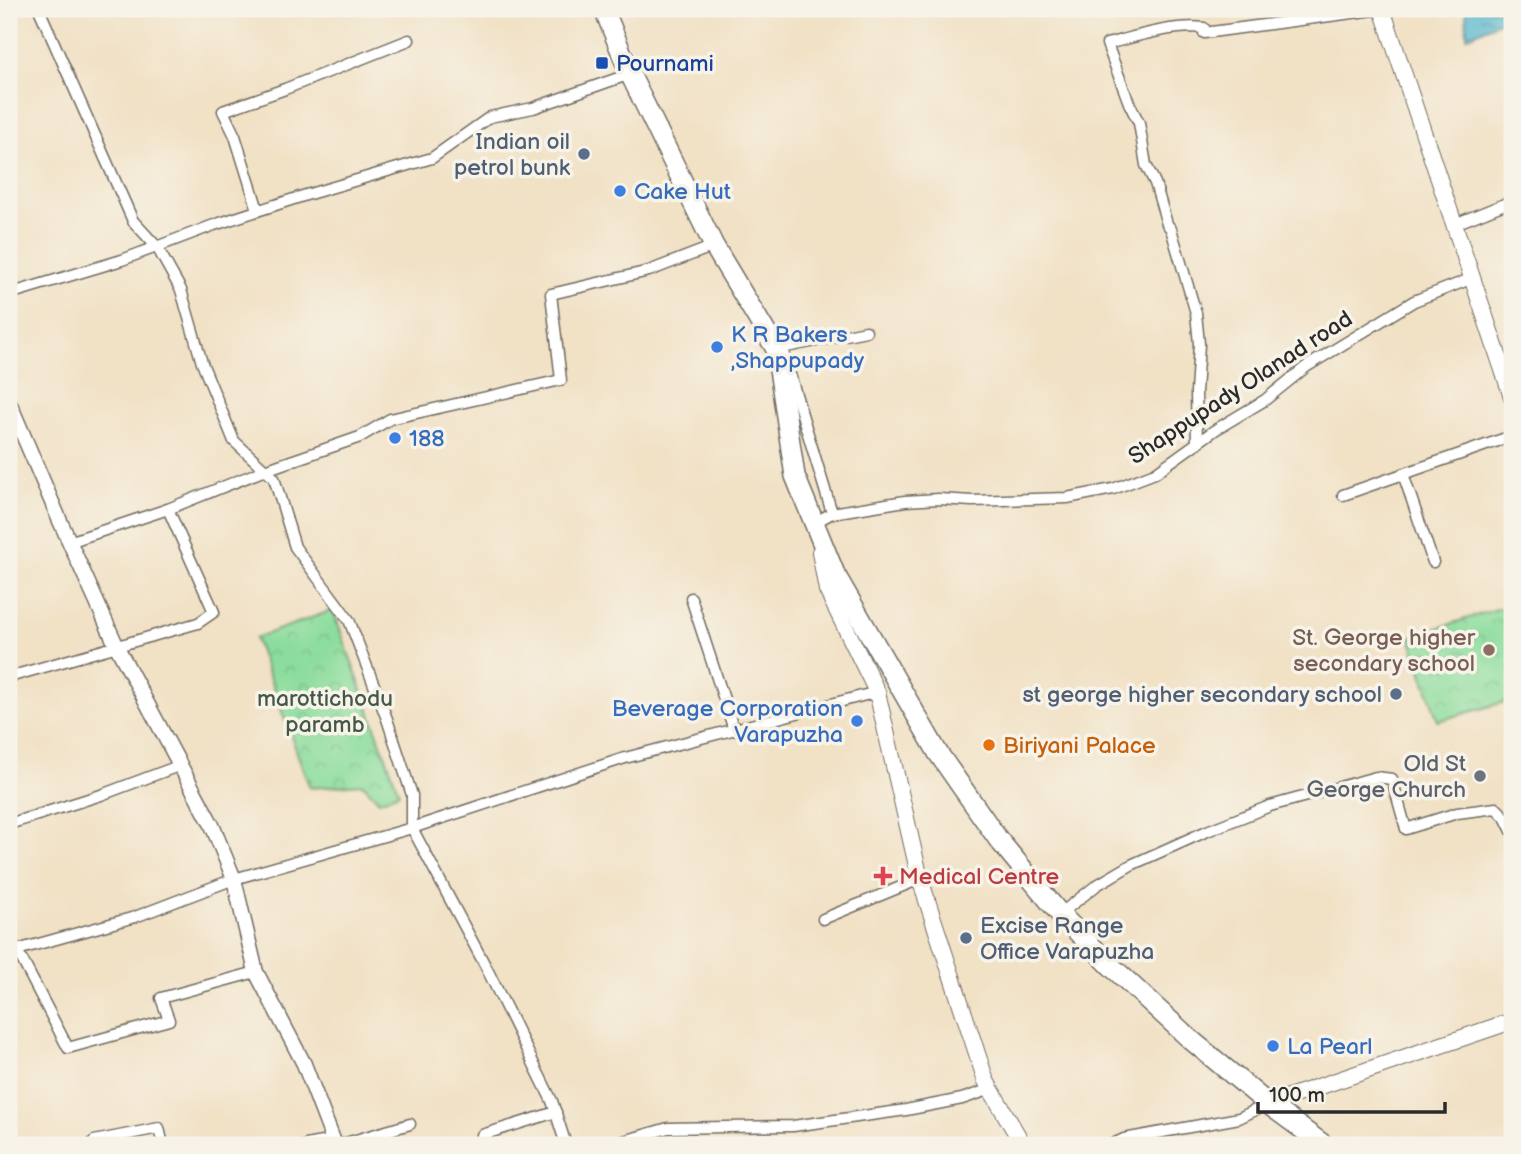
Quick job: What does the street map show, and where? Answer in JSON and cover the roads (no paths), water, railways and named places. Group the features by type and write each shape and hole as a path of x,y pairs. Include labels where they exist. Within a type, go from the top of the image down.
{"highway":[{"path":"604,9 630,74 714,246 776,349 796,476 835,574 939,753 998,839 1060,914 1111,966 1190,1039 1268,1104 1324,1145"}],"main road":[{"path":"1382,9 1512,397"},
{"path":"814,523 827,590 877,692 920,879 986,1081 1023,1145"},
{"path":"1268,1104 1512,1021"}],"street":[{"path":"39,9 133,221 157,247 181,290 202,363 234,441 274,478 295,547 349,620 387,719 412,795 412,828 486,967 552,1101 566,1145"},
{"path":"1197,443 1199,344 1196,313 1171,229 1146,166 1139,122 1107,44 1160,31 1196,27 1204,28 1204,33 1382,9"},
{"path":"258,210 235,136 223,111 409,40"},
{"path":"9,294 122,260 258,210 432,158 490,117 533,108 630,74"},
{"path":"1455,224 1512,201"},
{"path":"69,542 168,509 360,436 390,419 561,380 551,295 649,271 714,246"},
{"name":"Shappupady Olanad road","path":"814,523 832,513 905,501 1067,498 1113,489 1155,473 1265,400 1306,367 1414,301 1473,278"},
{"path":"776,349 866,331"},
{"path":"776,349 784,354 832,513"},
{"path":"9,402 117,646 212,825 234,879 256,972 304,1064 336,1143"},
{"path":"1343,495 1512,436"},
{"path":"1403,474 1433,562"},
{"path":"9,677 198,624 214,612 168,509"},
{"path":"691,598 734,730"},
{"path":"17,950 135,917 234,879 412,828 625,758 877,692"},
{"path":"9,824 101,795 181,765"},
{"path":"1060,914 1097,885 1131,865 1207,831 1270,806 1376,777 1392,779 1406,829 1457,813 1496,808 1505,817 1512,831"},
{"path":"823,919 920,879"},
{"path":"9,939 68,1048 169,1020 161,998 256,972"},
{"path":"610,1145 668,1128 793,1126 906,1110 962,1099 991,1089"},
{"path":"1111,1145 1124,1139 1239,1118 1268,1104"},
{"path":"482,1135 556,1112"},
{"path":"306,1145 336,1143 410,1124"},
{"path":"94,1141 159,1128 163,1145"}],"water":[{"path":"1466,9 1512,9 1512,16 1467,37"}],"place":[{"name":"Pournami","path":"602,63"},
{"name":"Indian oil petrol bunk","path":"584,154"},
{"name":"Cake Hut","path":"620,191"},
{"name":"K R Bakers ,Shappupady","path":"717,347"},
{"name":"188","path":"395,438"},
{"name":"St. George higher secondary school","path":"1489,650"},
{"name":"st george higher secondary school","path":"1396,694"},
{"name":"Beverage Corporation Varapuzha","path":"857,721"},
{"name":"Biriyani Palace","path":"989,745"},
{"name":"Old St George Church","path":"1480,776"},
{"name":"Medical Centre","path":"883,876"},
{"name":"Excise Range Office Varapuzha","path":"966,938"},
{"name":"La Pearl","path":"1273,1046"}],"park label":[{"name":"marottichodu paramb","path":"325,711"}]}
